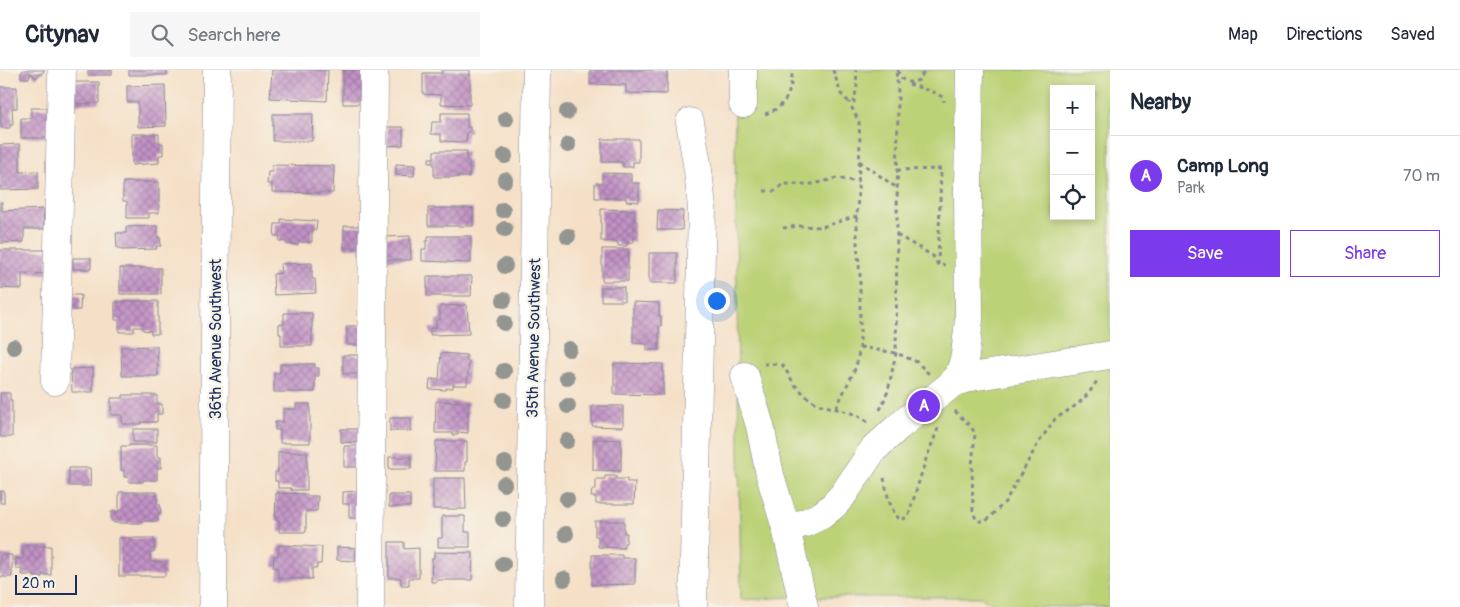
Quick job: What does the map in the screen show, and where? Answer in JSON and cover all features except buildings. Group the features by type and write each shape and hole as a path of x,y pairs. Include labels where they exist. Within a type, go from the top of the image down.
{"street":[{"path":"55,381 62,70"},
{"name":"36th Avenue Southwest","path":"213,607 217,70"},
{"path":"370,607 374,70"},
{"name":"35th Avenue Southwest","path":"529,607 537,70"},
{"path":"743,70 753,109"},
{"path":"950,394 961,370 967,347 969,320 968,168 970,70"},
{"path":"690,122 702,208 693,607"},
{"path":"786,528 805,523 822,515 843,495 875,441 928,402 950,394 971,377 1107,356"},
{"path":"753,370 760,426 770,475 786,528 804,607"}],"path":[{"path":"753,109 773,111 782,104 790,93 792,70"},
{"path":"833,70 841,94 849,102 859,122 857,216 861,307 860,347 856,367 836,408"},
{"path":"849,102 854,102 856,95 856,70"},
{"path":"897,70 904,82 936,93 944,98 944,105"},
{"path":"875,441 896,354 897,70"},
{"path":"908,84 919,80 925,70"},
{"path":"859,161 897,188"},
{"path":"897,170 968,168"},
{"path":"938,264 940,169"},
{"path":"764,191 775,191 782,185 787,184 814,184 837,178 858,182"},
{"path":"783,228 798,226 822,227 857,216"},
{"path":"897,235 934,256 938,264"},
{"path":"938,264 968,266"},
{"path":"860,347 896,354 917,362 950,394 975,433 972,466 973,512 978,521 986,521 1005,502 1039,442 1055,420 1078,404 1097,382 1107,356"},
{"path":"753,370 780,364 795,385 807,397 818,404 855,414 875,441 890,502 896,516 900,520 908,517 912,508 926,459 937,429 942,422"}],"green space":[{"path":"734,70 1110,70 1110,607 997,607 981,597 793,597 741,600"}],"place":[{"name":"Camp Long","path":"924,406"}]}
